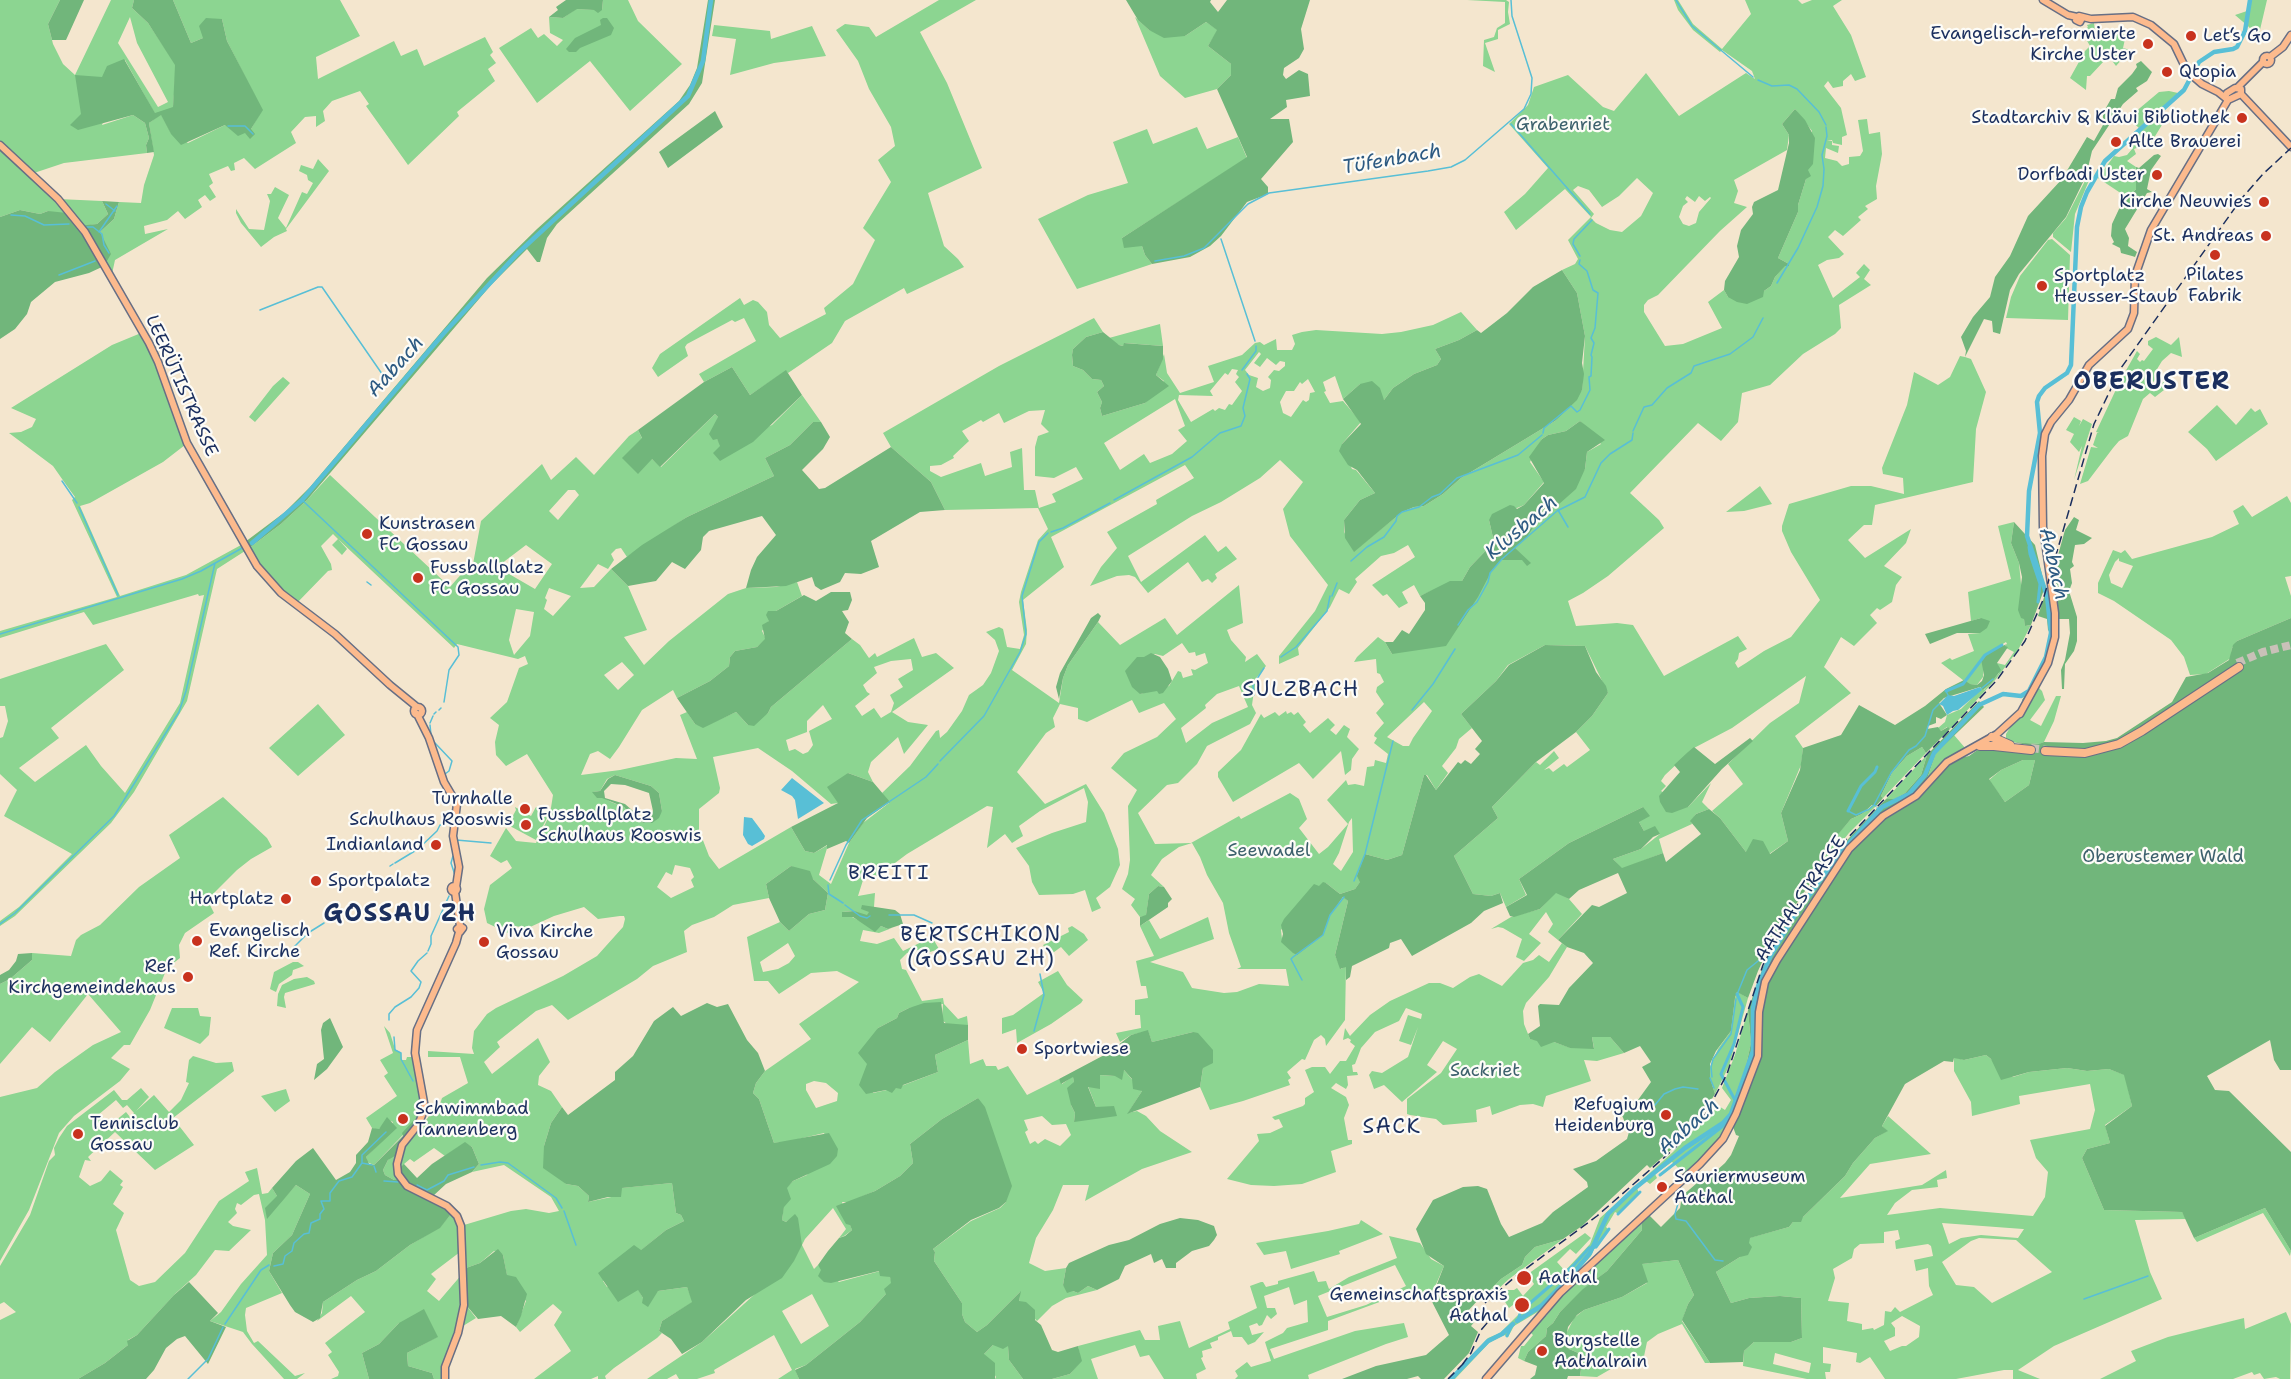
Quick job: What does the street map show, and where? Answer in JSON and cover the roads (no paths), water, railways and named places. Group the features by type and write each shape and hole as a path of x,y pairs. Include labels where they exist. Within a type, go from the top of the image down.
{"highway":[{"path":"2046,750 2076,753 2110,747 2137,735 2238,665 2204,683 2141,730 2119,742 2099,749 2080,752 2046,750"},
{"path":"2005,731 2006,740 2017,746"},
{"path":"1994,738 1995,743 2031,749"},
{"path":"1980,746 2017,746"}],"main road":[{"path":"2043,0 2079,19 2133,17 2151,25 2176,46 2190,74 2202,84 2226,97 2240,90 2291,35"},
{"path":"2268,61 2291,40"},
{"path":"2240,90 2290,146"},
{"name":"AATHALSTRASSE","path":"1970,749 1980,746 2005,731 2020,713 2048,663 2055,637 2055,619 2043,527 2042,456 2045,434 2051,422 2069,400 2085,371 2098,355 2126,333 2134,313 2134,277 2151,230 2209,136 2213,122 2226,97"},
{"name":"LEERÜTISTRASSE","path":"0,145 58,199 85,232 152,348 187,443 256,566 281,593 335,634 417,711 444,782 458,804 453,834 459,869 456,890 460,929 456,943 417,1030 415,1053 425,1108 418,1125 398,1154 397,1164 398,1174 406,1186 447,1206 457,1216 461,1226 464,1305 458,1333 445,1367 445,1379"},
{"name":"AATHALSTRASSE","path":"1486,1379 1546,1308 1714,1150 1727,1133 1758,1056 1762,990 1777,960 1838,865 1855,843 1882,816 1916,796 1947,762 1994,738 2020,713"}],"water":[{"path":"1980,687 1982,690 1958,710 1947,715 1943,706 1939,704 1948,695 1954,696"},
{"path":"792,778 824,803 798,819 795,800 781,790"},
{"path":"744,817 752,818 765,836 752,846 748,844 743,835"}],"waterway":[{"name":"Aabach","path":"252,543 302,500 444,333 518,253 688,96 703,61 711,0"},
{"name":"Tüfenbach","path":"1155,261 1184,256 1204,248 1248,204 1269,193 1428,171 1451,167 1465,160 1524,109 1531,94 1532,78 1512,16 1511,0"},
{"name":"Klusbach","path":"1676,0 1692,26 1753,77"},
{"name":"Aabach","path":"1517,1321 1541,1306 1572,1275 1590,1253 1608,1214 1634,1189 1685,1148 1723,1123 1731,1114 1753,1051 1753,1008 1758,986 1771,955 1793,918 1840,853 1882,807 1909,794 1925,775 1934,753 1979,705 2003,694 2021,696 2029,691 2046,657 2051,633 2047,596 2027,536 2029,491 2040,433 2037,402 2045,388 2067,373 2071,365 2077,227 2081,207 2105,161 2184,90 2199,62 2214,52 2237,47 2245,31 2250,0"},
{"name":"Klusbach","path":"1758,80 1772,86 1789,85 1797,89 1819,112 1826,125"},
{"path":"1511,124 1590,214"},
{"path":"228,126 245,126 253,134"},
{"name":"Klusbach","path":"1777,283 1798,248 1817,207 1823,186 1822,155 1827,136 1826,127"},
{"path":"106,204 115,211"},
{"path":"99,232 117,206"},
{"path":"11,215 25,216 44,225 69,224"},
{"path":"1580,256 1573,244 1574,239 1592,220"},
{"path":"87,227 93,227 102,234 104,245 109,253"},
{"path":"1221,239 1255,341"},
{"path":"1543,433 1544,428 1571,406 1577,412 1580,410 1590,390 1589,377 1591,376 1591,355 1594,343 1591,338 1595,328 1598,293 1593,290 1587,271 1579,264 1580,260"},
{"path":"59,275 95,261"},
{"path":"260,310 322,287 389,384"},
{"name":"Klusbach","path":"1633,431 1644,407 1652,405 1667,388 1691,373 1694,366 1730,354 1753,337 1763,318"},
{"path":"1242,370 1256,351 1256,346"},
{"path":"1114,500 1192,457 1220,433 1241,426 1245,416 1243,408 1250,379 1247,374"},
{"name":"Klusbach","path":"1458,625 1468,610 1477,602 1488,582 1490,573 1502,559 1557,511 1585,497 1601,463 1610,454 1632,440 1633,433"},
{"path":"1351,561 1367,547 1384,537 1402,512 1419,507 1440,494 1457,478 1518,455 1542,435"},
{"path":"62,481 77,503"},
{"path":"302,500 458,647 459,655 449,670 444,702"},
{"path":"1051,532 1110,503"},
{"path":"79,507 118,595"},
{"path":"1558,510 1568,527"},
{"path":"940,761 984,716 1020,652 1026,634 1022,596 1039,542 1048,533"},
{"name":"Aabach","path":"0,634 182,579 244,547"},
{"name":"Aabach","path":"2029,547 2040,584 2038,602"},
{"path":"0,924 15,913 114,816 179,712 186,691 215,563"},
{"path":"367,582 371,585"},
{"path":"1332,596 1337,583"},
{"path":"1281,657 1296,647 1327,611 1330,596"},
{"path":"1946,691 1963,684 1985,655 2002,645"},
{"name":"Klusbach","path":"1412,710 1433,684 1455,649"},
{"path":"1254,695 1253,685 1264,668"},
{"path":"1982,688 1993,679"},
{"path":"1946,691 1948,695"},
{"path":"1874,805 1891,773 1909,750 1925,736 1933,710 1939,704"},
{"path":"430,723 433,716"},
{"path":"430,725 431,735"},
{"name":"Klusbach","path":"1354,881 1365,854 1393,741"},
{"path":"435,743 452,761 449,771 445,774"},
{"path":"830,880 846,845 862,820 926,777 938,764"},
{"path":"1848,811 1861,786 1877,767"},
{"path":"1868,810 1876,806"},
{"path":"1848,811 1856,815 1867,810"},
{"path":"395,863 418,849 437,831 440,825 451,823"},
{"path":"456,840 491,843"},
{"path":"453,856 451,863 455,875"},
{"path":"828,885 829,894 843,903"},
{"path":"428,951 431,936 449,896"},
{"name":"Klusbach","path":"1302,980 1291,959 1323,935 1330,915 1344,897"},
{"path":"845,905 860,916 867,918 870,916"},
{"path":"889,915 914,915 932,923"},
{"path":"293,948 308,933 324,923"},
{"path":"389,1020 389,1014 395,1007 411,997 419,988 421,982 411,971 427,953"},
{"path":"1738,996 1747,970 1763,957"},
{"path":"1034,1031 1044,995 1040,974"},
{"path":"1736,1102 1721,1074 1734,1044 1743,1007 1737,994"},
{"path":"1712,1077 1713,1059 1731,1034 1736,999"},
{"path":"394,1037 395,1050 401,1053 401,1059 413,1081"},
{"path":"1710,1078 1714,1088"},
{"path":"1646,1106 1655,1105 1664,1094 1675,1089 1683,1087 1698,1089"},
{"path":"1660,1175 1723,1126 1730,1116"},
{"path":"274,1266 283,1264 285,1256 292,1251 294,1243 304,1234 309,1233 311,1223 320,1219 320,1214 324,1209 321,1201 330,1201 330,1193 339,1181 352,1177 362,1163 362,1155 386,1132"},
{"path":"362,1163 372,1165"},
{"path":"481,1165 508,1163 556,1198 562,1208"},
{"path":"374,1166 376,1172"},
{"path":"417,1185 427,1190 444,1181 448,1175 474,1167"},
{"path":"384,1181 398,1182"},
{"path":"1618,1214 1640,1192"},
{"path":"1679,1200 1676,1219 1686,1221 1715,1260 1723,1261"},
{"path":"564,1211 576,1245"},
{"path":"1518,1320 1521,1311 1574,1265 1589,1248 1596,1247 1609,1229"},
{"path":"225,1324 261,1270 269,1265"},
{"path":"2084,1299 2148,1276"},
{"name":"Aabach","path":"1451,1379 1488,1341 1502,1334 1513,1324"},
{"name":"Aabach","path":"1507,1336 1512,1325"},
{"path":"188,1379 208,1359 223,1327"}],"tunnel":[{"path":"2237,663 2263,652 2291,645"},
{"path":"2031,748 2047,750"}],"railway":[{"path":"1485,1303 1516,1276 1597,1216 1675,1148 1705,1115 1727,1074 1763,965 1790,915 1844,842 1997,680 2025,641 2043,600 2094,424 2121,368 2242,198 2291,148"},
{"path":"1462,1365 1471,1353 1481,1330 1494,1315"},
{"path":"1448,1379 1467,1360"}],"place":[{"name":"Let‘s Go","path":"2191,36"},
{"name":"Evangelisch-reformierte Kirche Uster","path":"2148,44"},
{"name":"Qtopia","path":"2167,72"},
{"name":"Stadtarchiv & Kläui Bibliothek","path":"2242,118"},
{"name":"Alte Brauerei","path":"2116,142"},
{"name":"Dorfbadi Uster","path":"2157,175"},
{"name":"Kirche Neuwies","path":"2264,202"},
{"name":"St. Andreas","path":"2266,236"},
{"name":"Pilates Fabrik","path":"2215,255"},
{"name":"Sportplatz Heusser-Staub","path":"2042,286"},
{"name":"Kunstrasen FC Gossau","path":"367,534"},
{"name":"Fussballplatz FC Gossau","path":"418,578"},
{"name":"Turnhalle Schulhaus Rooswis","path":"525,809"},
{"name":"Fussballplatz Schulhaus Rooswis","path":"526,825"},
{"name":"Indianland","path":"436,845"},
{"name":"Sportpalatz","path":"316,881"},
{"name":"Hartplatz","path":"286,899"},
{"name":"Evangelisch Ref. Kirche","path":"197,941"},
{"name":"Viva Kirche Gossau","path":"484,942"},
{"name":"Ref. Kirchgemeindehaus","path":"188,977"},
{"name":"Sportwiese","path":"1022,1049"},
{"name":"Refugium Heidenburg","path":"1666,1115"},
{"name":"Schwimmbad Tannenberg","path":"403,1119"},
{"name":"Tennisclub Gossau","path":"78,1134"},
{"name":"Sauriermuseum Aathal","path":"1662,1187"},
{"name":"Aathal","path":"1524,1278"},
{"name":"Gemeinschaftspraxis Aathal","path":"1522,1305"},
{"name":"Burgstelle Aathalrain","path":"1542,1351"}],"district":[{"name":"OBERUSTER","path":"2152,383"},
{"name":"SULZBACH","path":"1301,691"},
{"name":"BREITI","path":"889,874"},
{"name":"GOSSAU ZH","path":"400,915"},
{"name":"BERTSCHIKON (GOSSAU ZH)","path":"981,948"},
{"name":"SACK","path":"1392,1128"}],"park label":[{"name":"Grabenriet","path":"1563,125"},
{"name":"Seewadel","path":"1269,851"},
{"name":"Oberustemer Wald","path":"2163,857"},
{"name":"Sackriet","path":"1485,1071"}]}
